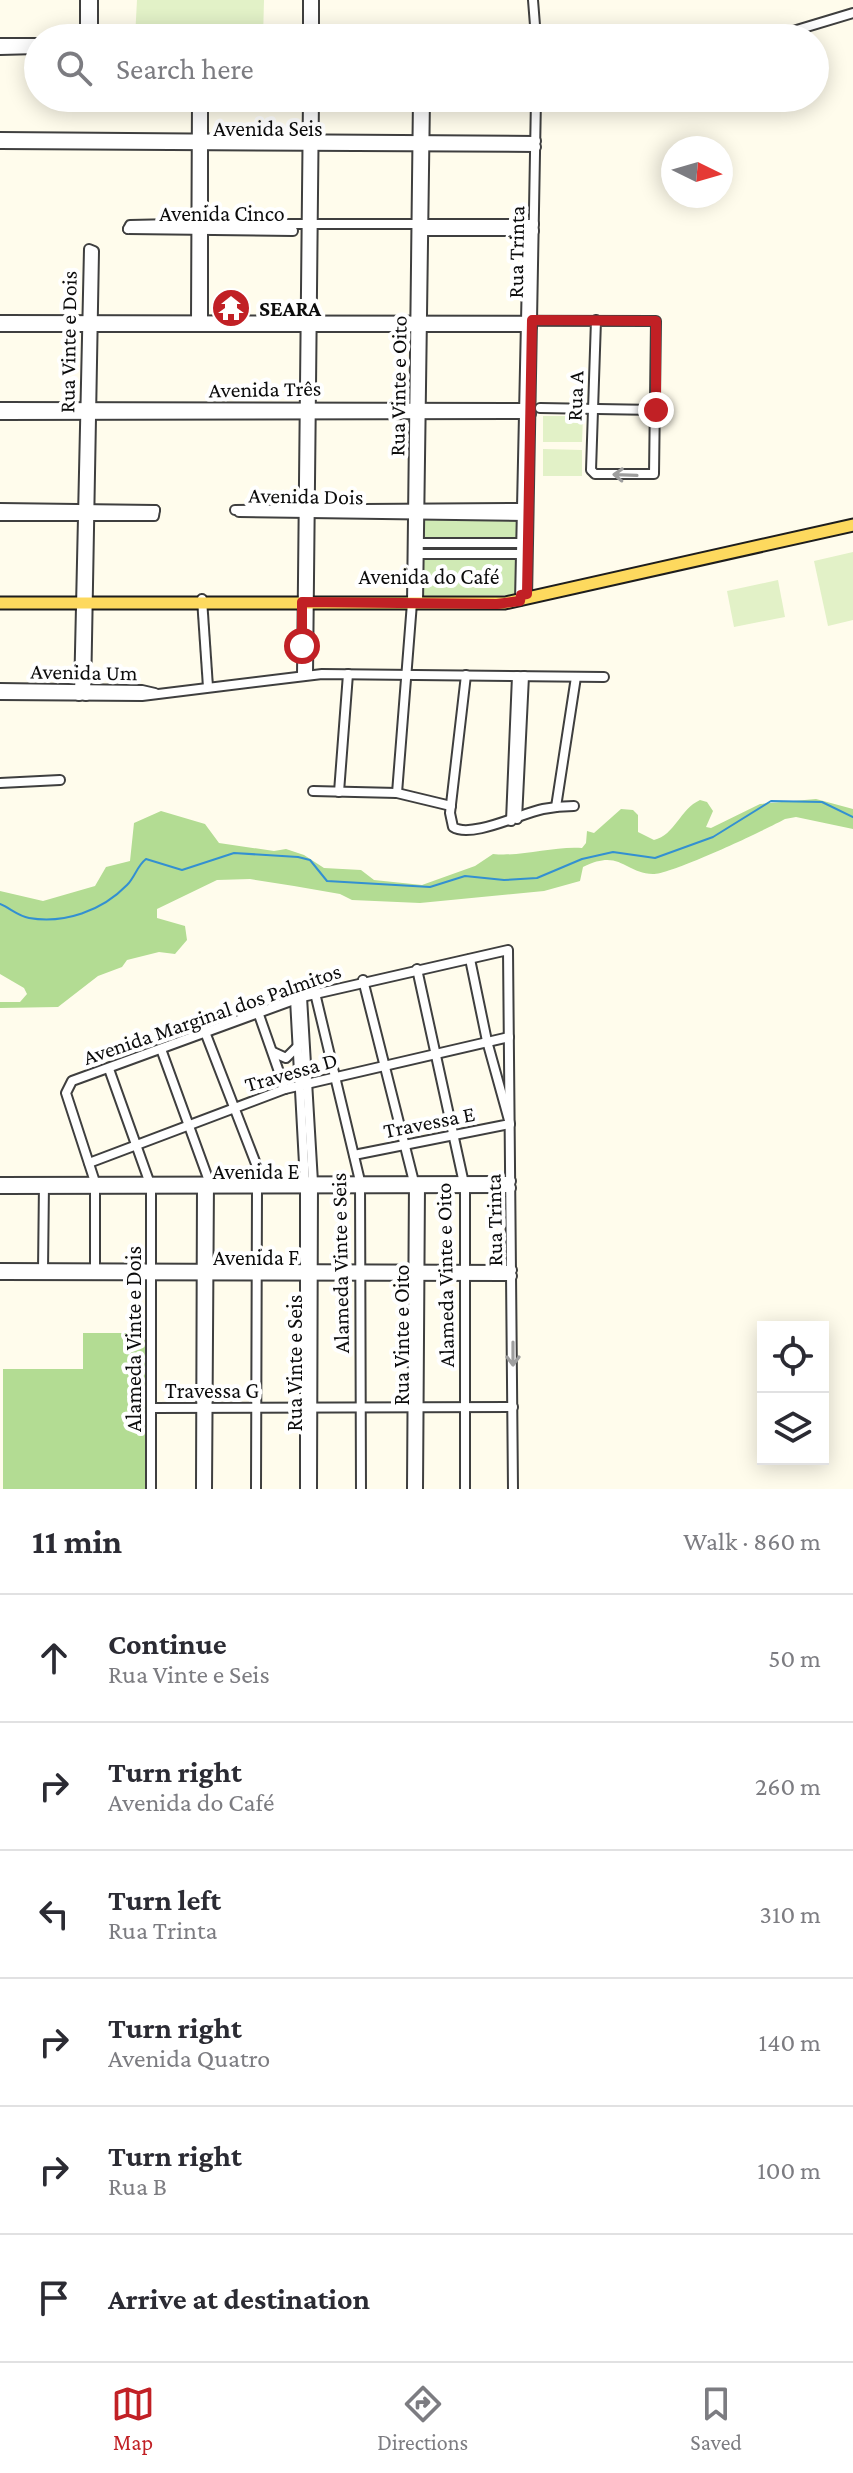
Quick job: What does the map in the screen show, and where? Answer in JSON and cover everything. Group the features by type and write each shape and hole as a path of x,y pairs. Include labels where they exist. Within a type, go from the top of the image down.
{"main road":[{"name":"Avenida do Café","path":"0,601 524,597 853,525"}],"street":[{"path":"85,0 85,24"},
{"path":"93,0 93,24"},
{"path":"308,0 310,24"},
{"path":"312,24 314,0"},
{"path":"533,0 535,24"},
{"path":"816,24 853,13"},
{"path":"0,43 24,43"},
{"path":"0,50 24,49"},
{"path":"198,112 200,142"},
{"path":"200,323 202,112"},
{"path":"305,674 311,112"},
{"name":"Rua Vinte e Oito","path":"419,112 422,142"},
{"name":"Rua Vinte e Oito","path":"415,600 424,112"},
{"name":"Rua Trinta","path":"524,597 536,112"},
{"name":"Avenida Seis","path":"0,137 200,142"},
{"name":"Avenida Seis","path":"0,144 536,144"},
{"name":"Avenida Cinco","path":"200,228 130,231 128,227 531,227"},
{"name":"Rua Vinte e Dois","path":"82,692 89,249 94,250 89,323"},
{"path":"0,320 89,323 656,321 656,410"},
{"name":"Rua A","path":"596,320 592,473 650,475 656,470 656,410"},
{"path":"0,327 89,323"},
{"name":"Avenida Três","path":"0,407 88,411"},
{"name":"Avenida Três","path":"0,415 88,411 656,410"},
{"path":"0,508 86,512 155,516 156,512 86,512 0,516"},
{"name":"Avenida Dois","path":"308,512 249,515 235,509 526,512"},
{"name":"Rua Vinte e Oito","path":"397,793 420,543 417,512"},
{"name":"Rua Trinta","path":"524,597 522,543 526,512"},
{"path":"420,543 522,543"},
{"path":"419,554 522,554"},
{"path":"202,601 208,687"},
{"name":"Avenida Um","path":"0,688 156,693 305,674 604,677"},
{"path":"339,792 348,674"},
{"path":"466,675 451,824 459,831 514,820 556,807 574,806"},
{"path":"514,820 520,676"},
{"path":"556,807 576,677"},
{"name":"Avenida Um","path":"0,695 82,692"},
{"path":"0,781 60,780 0,781"},
{"path":"313,791 397,793 451,806"},
{"name":"Rua Trinta","path":"508,950 513,1489"},
{"name":"Avenida Marginal dos Palmitos","path":"89,1163 66,1093 69,1083 298,998 363,980 508,950"},
{"path":"470,959 487,1041 510,1124"},
{"name":"Alameda Vinte e Oito","path":"417,969 465,1185 465,1489"},
{"name":"Rua Vinte e Oito","path":"363,980 417,1185 418,1489"},
{"name":"Alameda Vinte e Seis","path":"315,993 360,1185 361,1489"},
{"name":"Rua Vinte e Seis","path":"298,998 297,1035 303,1085"},
{"name":"Rua Vinte e Seis","path":"298,998 309,1185 312,1489"},
{"path":"258,1012 285,1089"},
{"path":"205,1032 235,1108 260,1185 256,1272 256,1489"},
{"path":"271,1048 280,1058 290,1057 296,1047 297,1035"},
{"name":"Travessa D","path":"89,1163 285,1089 509,1037"},
{"path":"161,1049 190,1125 205,1185 201,1489"},
{"name":"Alameda Vinte e Dois","path":"109,1069 150,1185 151,1489"},
{"name":"Travessa E","path":"354,1155 510,1124"},
{"path":"89,1163 98,1185 97,1271"},
{"name":"Avenida E","path":"0,1182 44,1185 511,1185"},
{"path":"43,1271 44,1185"},
{"name":"Avenida E","path":"0,1189 44,1185"},
{"name":"Avenida F","path":"0,1268 43,1271 512,1273"},
{"name":"Avenida F","path":"0,1275 43,1271"},
{"name":"Rua Vinte e Oito","path":"412,1489 416,1407"},
{"name":"Travessa G","path":"151,1408 513,1407"},
{"path":"204,1408 207,1489"},
{"name":"Rua Vinte e Seis","path":"305,1489 309,1408"}],"green space":[{"path":"137,0 264,0 263,24 136,24"},
{"path":"543,416 583,416 582,442 543,442"},
{"path":"543,449 582,450 582,476 543,476"},
{"path":"421,516 523,516 522,543 420,543"},
{"path":"853,552 853,620 828,626 814,561"},
{"path":"419,554 522,554 521,595 418,596"},
{"path":"778,580 785,617 734,627 727,591"},
{"path":"816,799 853,809 853,829 796,817 785,819 719,851 663,872 643,873 605,860 583,867 580,881 544,891 420,903 352,900 340,894 250,879 217,880 157,909 157,918 185,926 187,940 175,954 159,952 127,960 122,967 98,976 58,1007 0,1008 0,1002 20,1002 27,994 24,988 0,974 0,891 43,901 95,886 106,867 130,861 134,823 161,811 205,824 219,843 274,851 286,849 304,855 324,868 361,870 374,880 422,885 475,866 493,854 582,848 586,843 587,831 594,833 621,809 633,810 638,815 638,832 654,840 667,833 687,809 700,800 707,802 713,811 706,827 711,828 760,804"},
{"path":"83,1333 145,1333 145,1489 3,1489 3,1369 83,1369"}],"waterway":[{"path":"0,904 29,918 56,919 82,914 117,894 146,859 182,870 234,853 298,857 310,860 327,881 430,887 465,876 504,880 537,878 582,859 613,852 655,858 713,837 771,801 822,802 853,817"}],"place":[{"name":"SEARA","path":"231,308"}],"route":[{"path":"302,646 302,602 497,604 520,601 521,595 527,594 532,320 656,321 656,410"}]}
